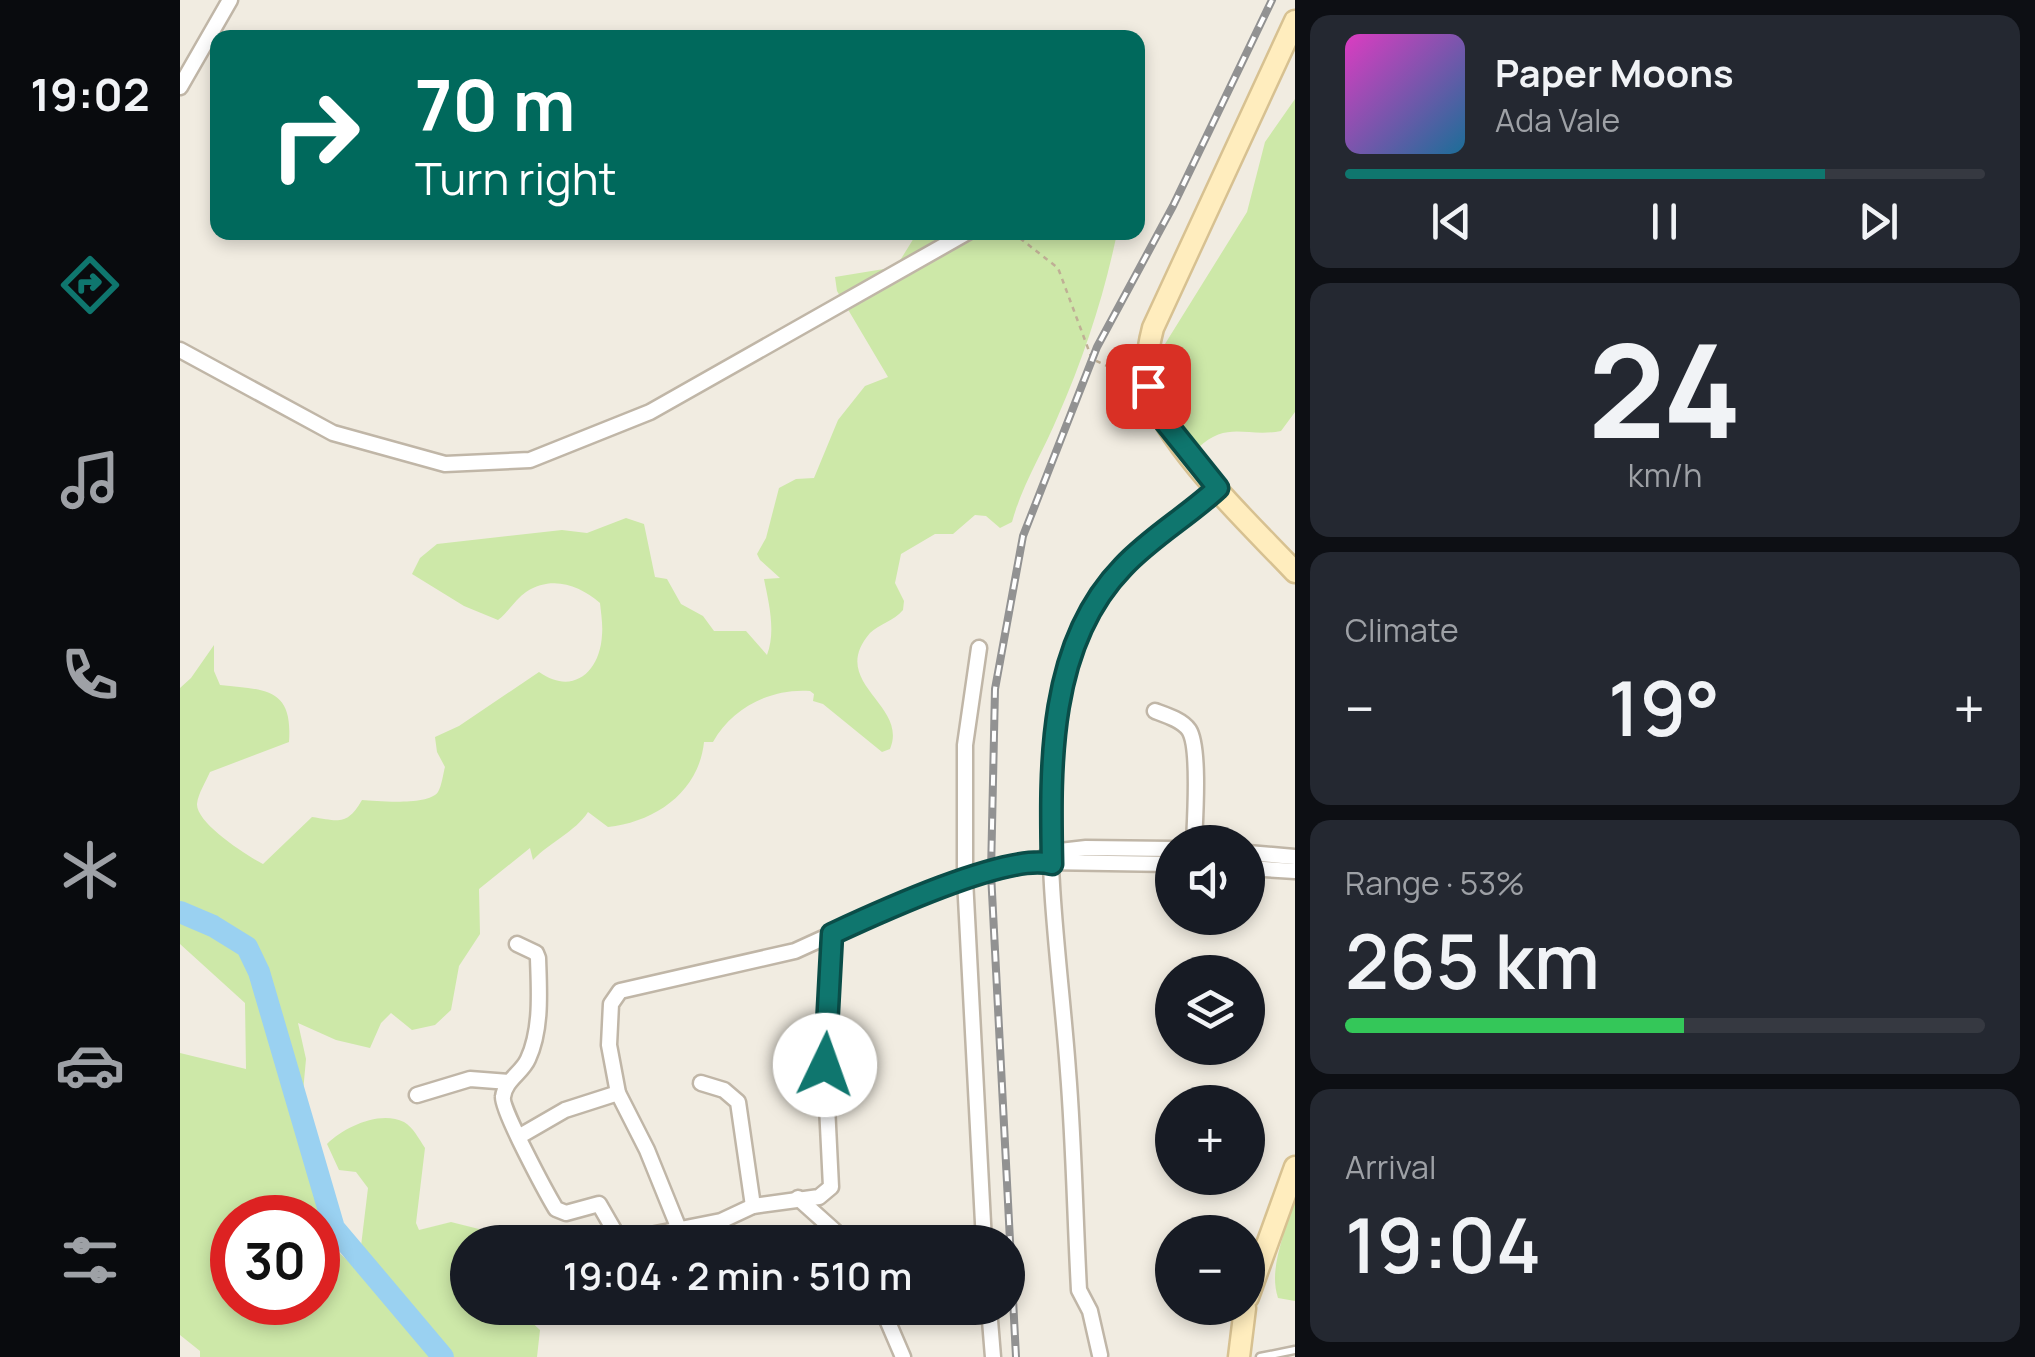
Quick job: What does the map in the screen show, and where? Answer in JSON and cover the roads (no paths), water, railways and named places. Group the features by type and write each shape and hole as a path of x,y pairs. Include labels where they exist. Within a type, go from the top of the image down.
{"main road":[{"path":"1295,20 1153,328 1148,350 1148,386 1162,418 1218,488 1295,572"},
{"path":"1265,1250 1295,1168"},
{"path":"1240,1357 1244,1325"}],"street":[{"path":"213,30 230,0"},
{"path":"180,87 210,35"},
{"path":"180,350 333,434 445,464 530,460 650,412 954,240"},
{"path":"1100,1355 1090,1312 1079,1290 1069,1076 1048,859 1054,737 1068,665 1095,606 1123,566 1218,488"},
{"path":"979,648 965,745 965,879 983,1225"},
{"path":"1155,711 1176,719 1189,730 1194,746 1194,825"},
{"path":"677,1225 647,1150 618,1093 609,1045 610,1004 620,991 796,952 965,879 1048,859 1155,852"},
{"path":"1265,854 1295,857"},
{"path":"1135,855 1155,860"},
{"path":"1265,869 1295,871"},
{"path":"703,1225 721,1222 753,1206 818,1197 833,1182 825,1065 832,934"},
{"path":"517,944 536,953 538,958 540,1003 529,1057 508,1082 503,1105 559,1211 566,1213 599,1204 611,1225"},
{"path":"417,1094 470,1079 508,1082"},
{"path":"701,1083 724,1090 738,1102 753,1206"},
{"path":"520,1136 564,1110 618,1093"},
{"path":"798,1198 828,1225"},
{"path":"889,1325 903,1357"},
{"path":"990,1325 993,1357"}],"lane":[{"path":"1260,1357 1295,1350"}],"waterway":[{"path":"180,912 247,947 259,972 334,1228 443,1357"}],"railway":[{"path":"1016,1357 991,873 995,689 1023,536 1097,347 1173,206 1272,0"}]}
